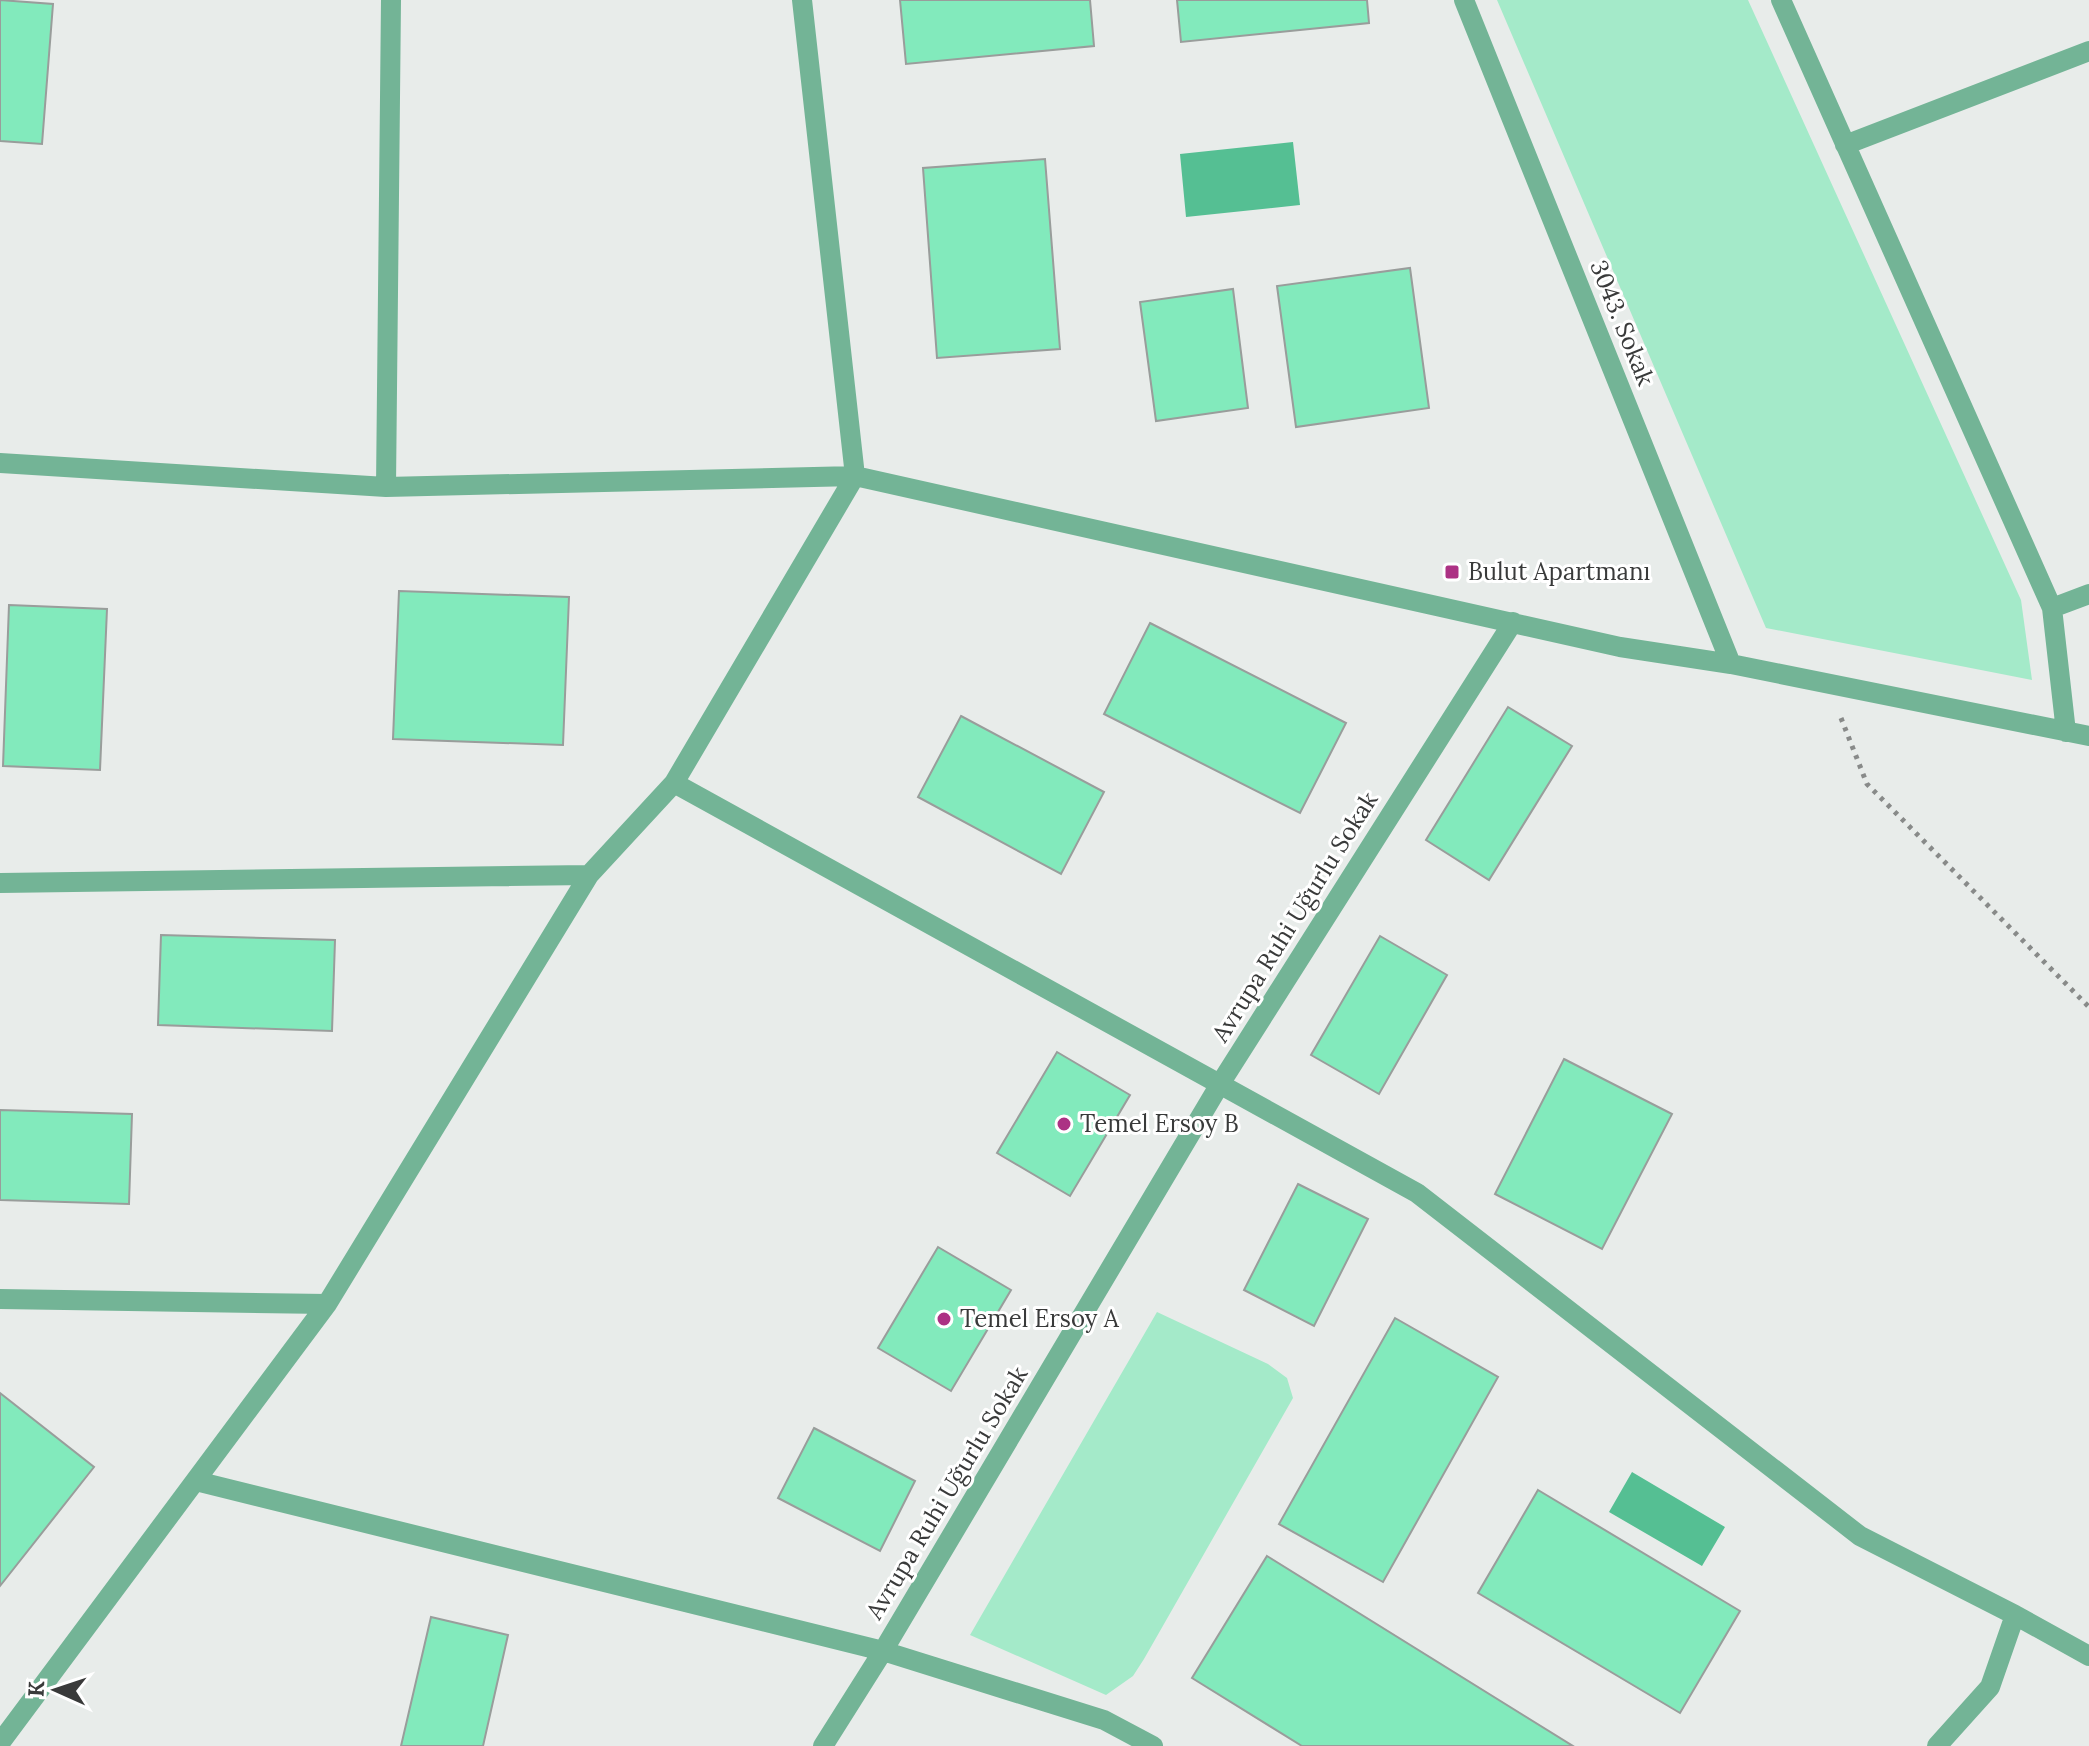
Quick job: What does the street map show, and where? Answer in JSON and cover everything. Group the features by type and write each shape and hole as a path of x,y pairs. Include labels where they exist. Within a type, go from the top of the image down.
{"street":[{"path":"386,487 391,0"},
{"path":"0,1743 327,1304 589,875 674,783 855,476 802,0"},
{"name":"3043. Sokak","path":"1464,0 1731,664"},
{"path":"1781,0 2052,608 2066,732"},
{"path":"1845,145 2089,51"},
{"path":"0,463 386,487 855,476 1620,647 1731,664 2089,736"},
{"path":"2052,608 2089,594"},
{"name":"Avrupa Ruhi Uğurlu Sokak","path":"823,1746 883,1651 1220,1084 1513,622"},
{"path":"674,783 1417,1193 1860,1536 2089,1656"},
{"path":"0,883 589,875"},
{"path":"0,1299 327,1304"},
{"path":"196,1481 883,1651 1104,1720 1153,1746"},
{"path":"1937,1746 1990,1687 2015,1615"}],"path":[{"path":"1828,684 1867,784 2089,1007"}],"shaded area":[{"path":"1497,0 1748,0 2021,600 2032,680 1766,628"},
{"path":"1293,142 1300,205 1186,217 1180,154"},
{"path":"1157,1312 1268,1364 1287,1378 1293,1398 1144,1659 1133,1676 1106,1695 970,1635"},
{"path":"1632,1472 1725,1527 1702,1566 1609,1512"}],"building":[{"path":"0,0 53,4 42,144 0,141"},
{"path":"900,0 1090,0 1094,46 906,64"},
{"path":"1177,0 1367,0 1369,23 1181,42"},
{"path":"1045,159 1060,349 937,358 923,168"},
{"path":"1410,268 1429,408 1296,427 1277,286"},
{"path":"1233,289 1248,408 1156,421 1140,302"},
{"path":"399,591 569,597 563,745 393,739"},
{"path":"9,605 107,609 100,770 3,766"},
{"path":"1150,623 1346,723 1300,813 1104,714"},
{"path":"1508,707 1572,746 1489,880 1426,840"},
{"path":"961,716 1104,792 1061,874 918,797"},
{"path":"161,935 335,940 332,1031 158,1025"},
{"path":"1380,936 1447,975 1379,1094 1311,1055"},
{"name":"Temel Ersoy B","path":"1057,1052 1130,1095 1070,1196 997,1153"},
{"path":"1564,1059 1672,1114 1602,1249 1495,1194"},
{"path":"0,1110 132,1114 129,1204 0,1200"},
{"path":"1298,1184 1368,1219 1314,1326 1244,1290"},
{"name":"Temel Ersoy A","path":"938,1247 1011,1290 951,1391 878,1348"},
{"path":"1395,1318 1498,1377 1383,1582 1279,1524"},
{"path":"0,1393 94,1467 0,1586"},
{"path":"814,1428 915,1481 880,1551 778,1498"},
{"path":"1538,1490 1740,1611 1680,1713 1478,1593"},
{"path":"1267,1556 1573,1746 1302,1746 1192,1678"},
{"path":"431,1617 508,1635 483,1746 401,1746"}],"place":[{"name":"Bulut Apartmanı","path":"1452,572"},
{"name":"Temel Ersoy B","path":"1064,1124"},
{"name":"Temel Ersoy A","path":"944,1319"}]}
